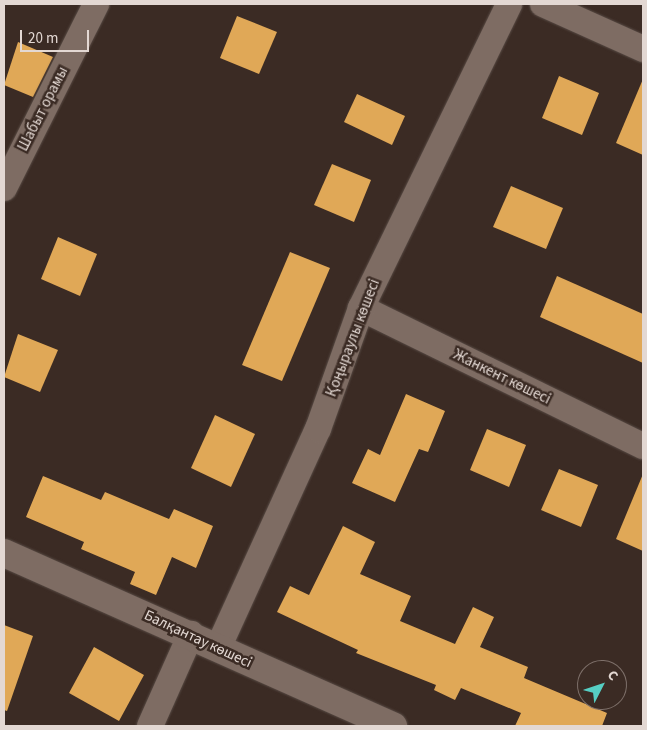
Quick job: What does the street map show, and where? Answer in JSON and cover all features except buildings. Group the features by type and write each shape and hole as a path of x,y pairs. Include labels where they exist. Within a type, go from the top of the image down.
{"street":[{"name":"Шабыт орамы","path":"7,173 96,4"},
{"name":"Қоңыраулы көшесі","path":"218,648 318,429 361,308 509,4"},
{"path":"543,4 643,49"},
{"name":"Жанкент көшесі","path":"361,308 643,446"},
{"name":"Балқантау көшесі","path":"4,553 191,634 218,648 393,726"},
{"path":"150,726 191,634"}]}
